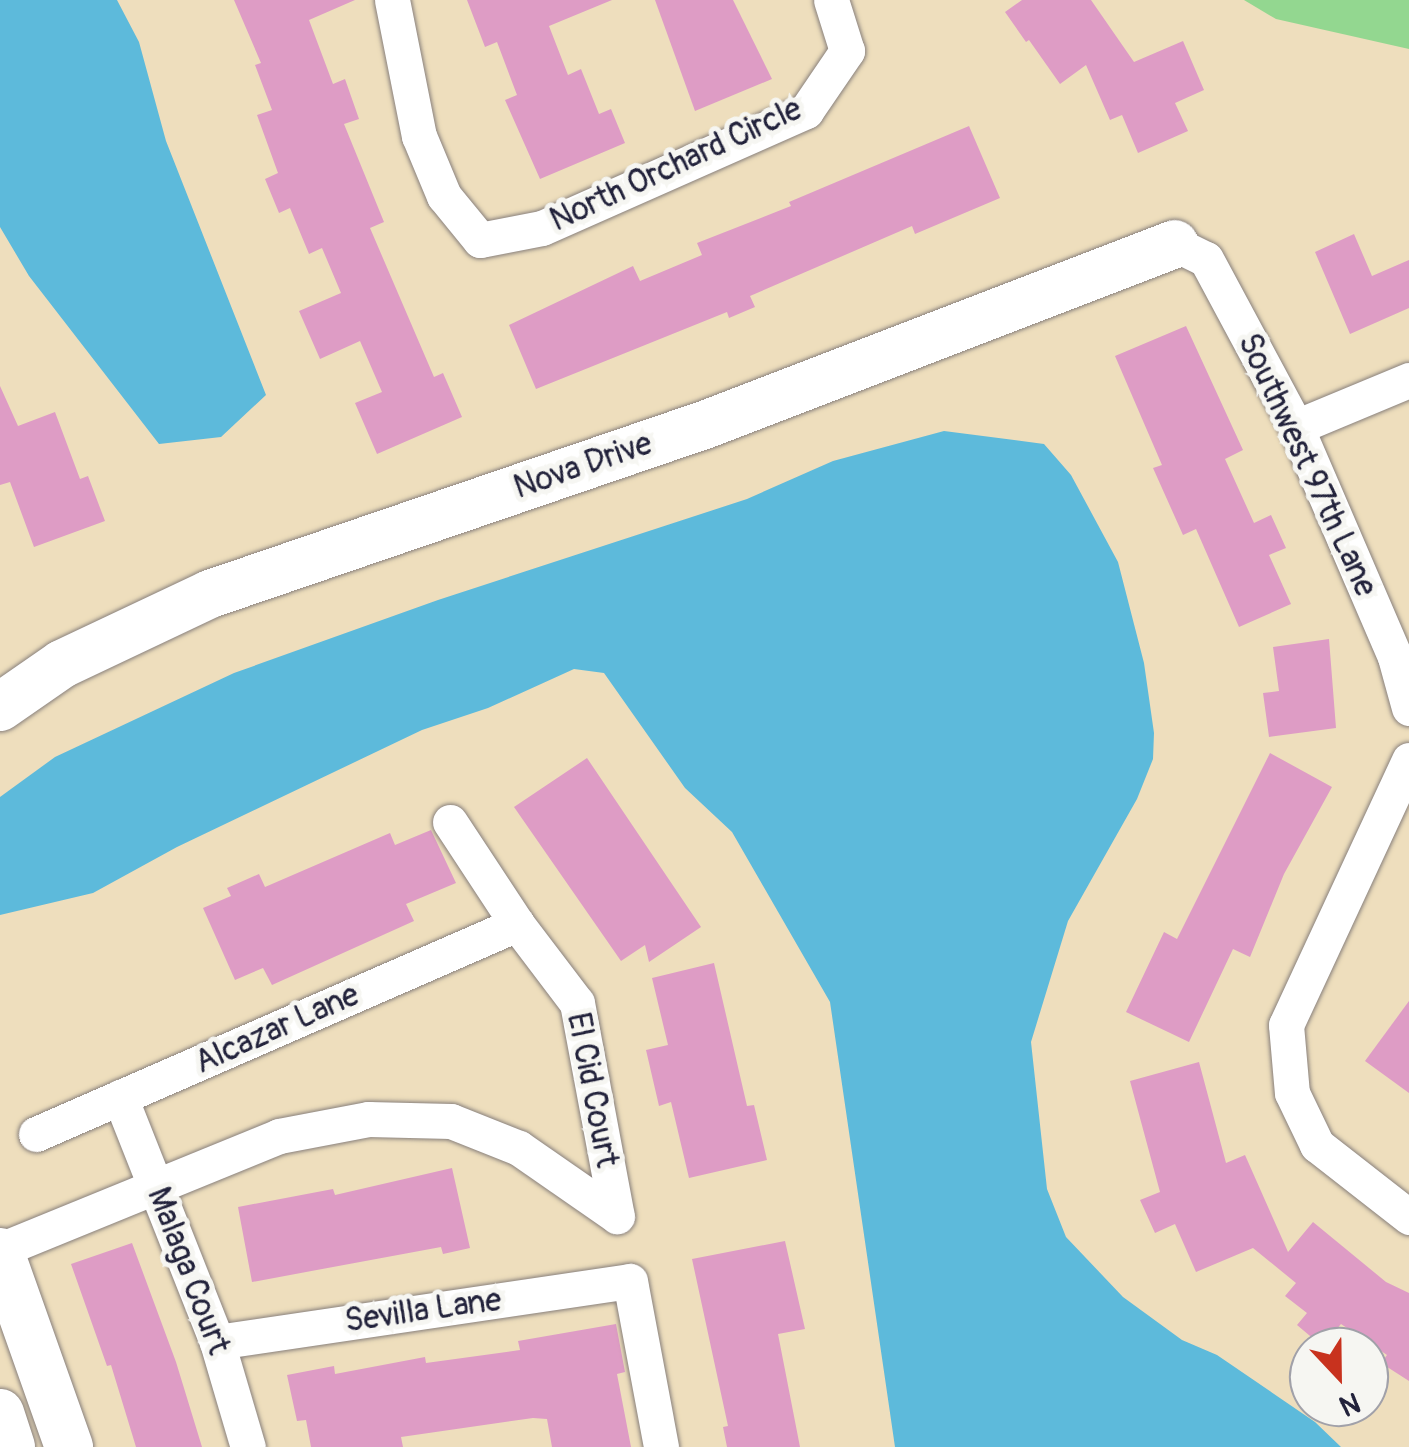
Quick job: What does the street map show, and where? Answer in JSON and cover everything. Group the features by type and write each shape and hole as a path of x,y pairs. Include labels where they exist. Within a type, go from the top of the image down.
{"street":[{"name":"North Orchard Circle","path":"392,0 419,136 444,196 480,240 542,228 806,111 847,51 831,0"},
{"name":"Southwest 97th Lane","path":"1175,244 1206,259 1296,427 1395,657 1409,708"},
{"name":"Nova Drive","path":"0,707 62,664 210,594 707,424 1175,244"},
{"path":"1296,427 1409,380"},
{"path":"1409,760 1286,1025 1292,1094 1318,1145 1409,1217"},
{"name":"El Cid Court","path":"155,1184 279,1136 368,1118 452,1121 520,1148 617,1216 578,1003 518,924 450,822"},
{"name":"Alcazar Lane","path":"36,1134 518,924"},
{"name":"Malaga Court","path":"120,1098 217,1342 248,1447"},
{"path":"69,1447 0,1251 155,1184"},
{"name":"Sevilla Lane","path":"217,1342 630,1281 661,1447"},
{"path":"0,1412 12,1447"}],"green space":[{"path":"1244,0 1409,0 1409,49 1276,19"}],"water":[{"path":"0,0 117,0 139,42 166,141 266,395 221,437 159,444 29,276 0,227"},
{"path":"944,431 1044,444 1071,475 1118,562 1144,663 1154,733 1153,759 1137,799 1068,921 1031,1042 1047,1189 1066,1237 1123,1297 1182,1340 1217,1355 1289,1404 1289,1427 1320,1427 1341,1447 895,1447 830,1002 732,832 685,788 604,673 574,669 488,708 422,730 177,847 93,893 0,915 0,797 55,757 234,673 438,600 747,499 833,461"}],"building":[{"path":"234,0 355,0 309,20 333,84 345,79 359,119 344,124 384,222 370,228 434,377 443,373 462,417 377,454 355,403 382,392 360,341 320,359 299,311 341,293 322,248 309,254 290,208 279,213 265,179 278,173 257,115 272,110 255,65 261,63"},
{"path":"467,0 612,0 549,26 568,75 581,69 599,114 611,109 625,143 540,179 505,100 517,95 497,42 485,47"},
{"path":"655,0 733,0 772,79 695,111"},
{"path":"1022,0 1091,0 1134,62 1183,41 1204,90 1175,103 1188,131 1138,153 1122,115 1110,120 1086,65 1060,84 1029,40 1026,42 1005,12"},
{"path":"969,126 1000,198 915,234 912,226 750,296 755,307 729,318 727,312 536,389 509,325 633,266 640,281 702,255 697,243 791,206 789,202"},
{"path":"1354,234 1372,276 1409,260 1409,308 1350,334 1315,252"},
{"path":"1186,326 1243,450 1225,459 1254,523 1271,515 1286,548 1269,555 1291,604 1239,627 1196,529 1183,535 1153,468 1162,465 1115,356"},
{"path":"0,386 18,426 55,412 80,479 88,476 105,521 34,547 10,482 0,485"},
{"path":"1329,639 1336,728 1269,737 1263,693 1279,691 1273,647"},
{"path":"1270,753 1332,787 1284,874 1250,957 1233,949 1189,1042 1126,1012 1164,932 1177,939"},
{"path":"587,758 701,927 649,962 645,945 621,961 514,807"},
{"path":"431,830 456,883 406,904 414,921 272,985 263,968 235,980 203,908 231,896 227,888 259,874 265,887 390,833 395,845"},
{"path":"714,963 747,1106 754,1105 767,1160 689,1178 671,1102 659,1106 646,1050 668,1045 652,978"},
{"path":"1409,1001 1409,1093 1365,1061"},
{"path":"1199,1062 1226,1163 1245,1155 1288,1252 1313,1222 1386,1282 1409,1293 1409,1381 1389,1368 1389,1327 1299,1327 1297,1325 1307,1313 1285,1296 1296,1283 1253,1248 1196,1272 1175,1224 1155,1233 1140,1200 1160,1192 1130,1081"},
{"path":"452,1168 470,1248 443,1254 441,1247 252,1282 238,1207 333,1189 335,1195"},
{"path":"785,1241 805,1329 778,1334 800,1447 727,1447 723,1427 728,1426 692,1259"},
{"path":"132,1243 202,1447 136,1447 111,1365 107,1366 71,1264"},
{"path":"616,1324 625,1372 617,1374 631,1447 552,1447 547,1419 533,1418 401,1437 403,1447 311,1447 306,1420 297,1421 287,1375 334,1366 335,1374 425,1357 426,1363 520,1350 518,1341"}]}
